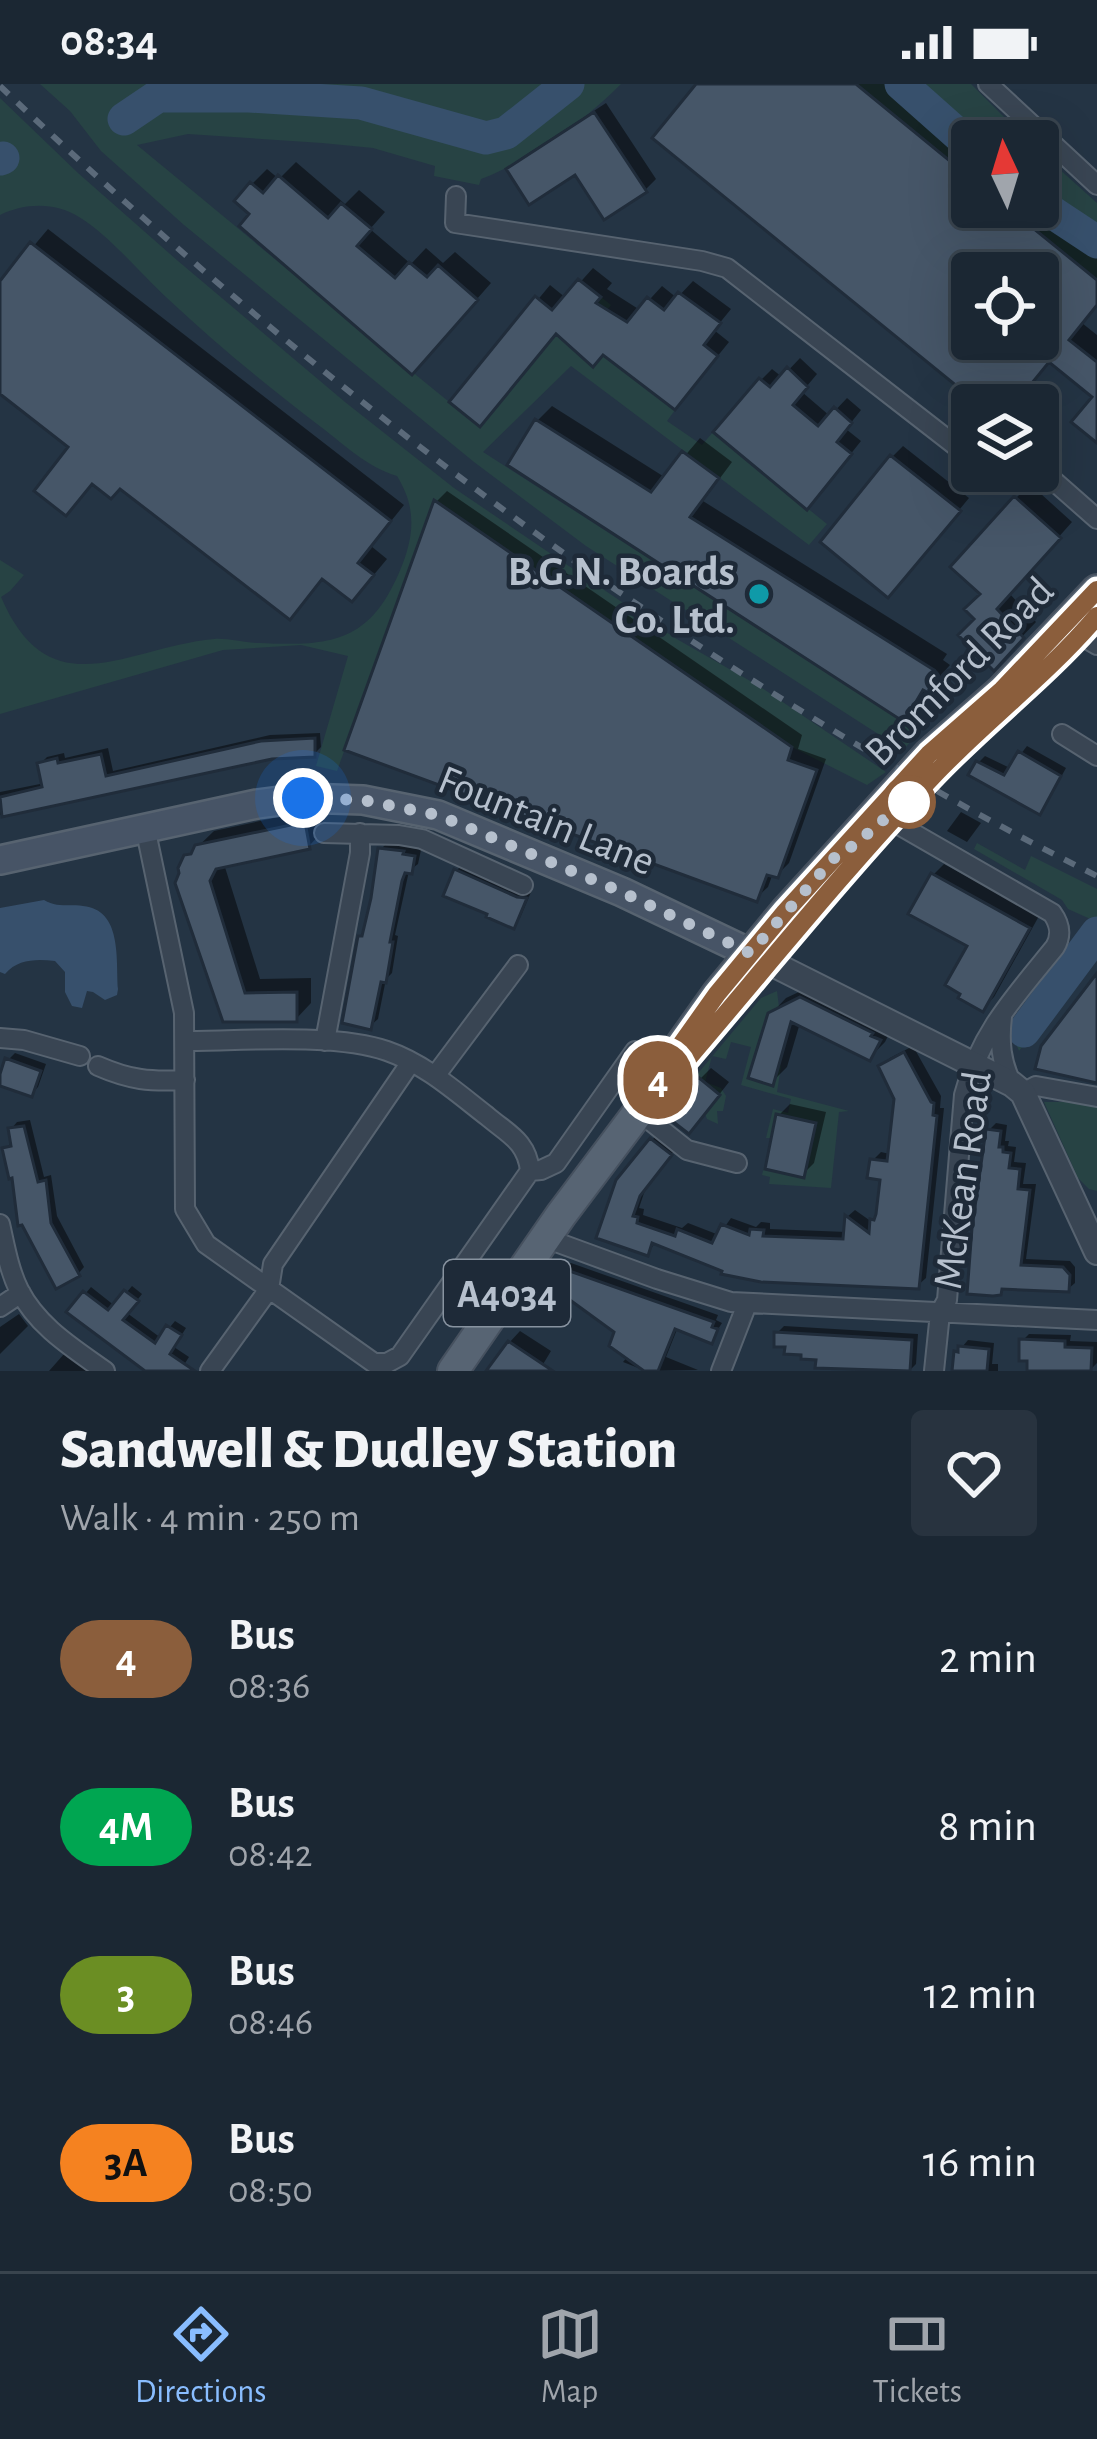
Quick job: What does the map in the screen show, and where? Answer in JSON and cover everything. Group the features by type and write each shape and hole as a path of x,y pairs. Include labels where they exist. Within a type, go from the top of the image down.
{"main road":[{"name":"Bromford Road","path":"453,1371 646,1100 672,1077 843,848 929,754 1005,686 1018,685 1090,619"},
{"name":"Bromford Road","path":"760,958 1090,619"},
{"name":"Fountain Lane","path":"0,860 257,804 303,798 363,800 438,815 582,875 760,958"},
{"path":"843,848 856,846 880,820 892,821"}],"street":[{"path":"988,84 1097,185"},
{"path":"457,196 455,223 727,268 951,442"},
{"path":"1059,486 1097,519"},
{"path":"1062,734 1097,756"},
{"name":"McKean Road","path":"892,821 1052,913 1059,939 1002,1012 971,1066 964,1095 948,1295 940,1313 934,1371"},
{"path":"146,827 184,1013 185,1209 206,1244 374,1363 387,1363 410,1346 530,1172 556,1163 635,1052"},
{"path":"324,833 422,839 524,885"},
{"path":"325,1041 360,833"},
{"path":"760,958 1017,1089 1036,1086 1097,1097"},
{"path":"436,1076 518,965"},
{"path":"1002,1012 1004,1067 1090,1223 1097,1252"},
{"path":"0,1038 24,1040 148,1082 185,1080"},
{"path":"185,1041 325,1041 373,1047 436,1076 524,1146 530,1172"},
{"path":"210,1371 268,1289 273,1264 411,1062"},
{"path":"646,1100 687,1150 737,1163"},
{"path":"0,1224 21,1293 53,1334 105,1371"},
{"path":"545,1238 730,1302 1097,1320"},
{"path":"0,1307 21,1293"},
{"path":"722,1371 747,1304"}],"green space":[{"path":"40,84 621,84 556,139 481,179 479,185 434,176 435,166 373,148 188,134 137,145 480,427 562,327 571,334 601,297 611,305 603,355 675,410 667,421 702,445 713,432 827,524 809,545 571,366 483,452 904,722 923,728 903,750 586,546 474,462 184,225 101,151 70,111"},
{"path":"856,84 971,84 1007,120 951,120 951,162"},
{"path":"0,98 178,261 454,488 675,638 759,686 886,772 867,785 792,747 434,501 337,771 316,766 348,656 301,645 223,650 0,714 0,560 24,575 1,597 21,632 43,653 67,662 93,664 214,639 310,643 349,633 379,609 403,563 411,518 397,476 357,455 261,380 91,225 50,207 30,206 0,215"},
{"path":"1059,169 1097,203 1097,280 1033,228 1059,228"},
{"path":"977,843 1025,870 1031,856 1097,889 1097,922 1068,909 1062,900 974,849"},
{"path":"1084,932 1097,942 1097,949 1019,1051 1013,1036 1016,1024"},
{"path":"777,991 779,1007 768,1013 756,1048 758,1059 748,1078 772,1085 778,1065 777,1092 849,1111 839,1112 831,1188 769,1184 770,1177 762,1175 764,1167 804,1177 816,1123 778,1114 772,1138 766,1138 773,1109 788,1113 791,1099 741,1085 751,1047 731,1042 726,1059 712,1056 761,998"},
{"path":"712,1057 705,1082 721,1088 726,1096 723,1111 717,1111 718,1124 705,1114 720,1095 699,1078 679,1096"},
{"path":"1044,1102 1097,1106 1097,1191 1078,1178"}],"water":[{"path":"44,900 96,909 105,916 114,937 117,995 105,1000 87,991 82,1008 72,1006 65,992 65,972 55,961 28,961 5,974 0,972 0,908"}],"building":[{"path":"696,84 856,84 951,162 951,228 1033,228 1097,280 1097,305 1069,340 1097,362 1097,443 1071,422 1092,397 1049,362 1031,384 954,384 652,138"},
{"path":"594,112 647,192 604,220 575,175 529,205 506,169"},
{"path":"278,175 328,218 341,203 372,229 357,246 395,278 409,262 427,277 438,265 478,300 412,375 239,226 249,214 234,201 250,182 263,193"},
{"path":"30,242 391,521 358,563 374,575 352,602 322,579 290,620 120,489 111,499 92,484 66,516 34,491 68,447 0,394 0,281"},
{"path":"578,279 601,297 596,303 627,322 647,297 664,310 678,292 721,323 704,345 718,356 675,410 603,355 593,367 556,334 480,427 449,402 535,296 552,310"},
{"path":"787,367 808,387 793,405 818,426 834,407 852,423 837,442 852,454 807,510 713,432 759,378 770,387"},
{"name":"B.G.N. Boards Co. Ltd.","path":"535,419 651,492 682,451 719,478 690,517 934,670 930,676 937,681 929,693 923,690 904,722 507,465"},
{"path":"890,455 961,511 888,598 820,542"},
{"path":"1014,496 1061,538 997,609 1024,638 994,671 958,635 974,619 964,609 980,594 950,567"},
{"path":"434,500 792,747 788,760 817,770 778,878 767,875 757,902 344,750"},
{"path":"315,738 315,757 272,759 2,817 0,797 42,787 37,763 101,754 106,776 261,741"},
{"path":"1018,751 1061,776 1040,815 968,775 976,761 1004,775"},
{"path":"305,822 310,849 216,869 210,881 245,993 297,992 297,1022 223,1022 175,883 178,868 195,845"},
{"path":"378,848 415,856 412,874 405,873 402,881 386,983 381,982 371,1030 342,1023"},
{"path":"454,869 527,898 514,929 443,896"},
{"path":"931,873 1030,928 983,1012 945,985 967,946 908,914"},
{"path":"1097,973 1097,1083 1035,1069 1041,1046"},
{"path":"800,997 881,1040 870,1061 791,1022 773,1086 748,1078 768,1013"},
{"path":"904,1052 937,1116 919,1289 761,1282 721,1274 652,1243 648,1256 596,1238 616,1180 650,1138 672,1155 640,1196 633,1216 638,1217 637,1223 675,1236 677,1229 712,1243 721,1224 749,1235 750,1229 764,1230 763,1236 843,1239 845,1215 869,1233 880,1180 867,1178 870,1159 887,1161 894,1099 878,1066"},
{"path":"5,1058 41,1071 32,1097 0,1086"},
{"path":"698,1077 720,1095 689,1134 667,1117"},
{"path":"776,1114 816,1123 804,1178 765,1169"},
{"path":"24,1126 38,1182 46,1180 51,1223 80,1276 56,1289 22,1225 18,1226 12,1178 2,1148 11,1146 8,1128"},
{"path":"986,1129 1001,1131 999,1147 1011,1153 1009,1168 1020,1169 1018,1189 1030,1190 1021,1265 1063,1267 1070,1275 1069,1292 1002,1289 1001,1295 967,1294"},
{"path":"561,1268 714,1322 712,1327 718,1329 712,1344 675,1329 658,1371 644,1371 609,1346 614,1332 559,1292 560,1287 555,1286"},
{"path":"124,1290 139,1301 123,1320 155,1343 166,1325 182,1335 170,1354 195,1371 145,1371 66,1312 83,1291 108,1310"},
{"path":"774,1332 912,1340 910,1371 815,1368 816,1360 784,1354 785,1347 774,1347"},
{"path":"1019,1339 1065,1341 1065,1347 1092,1348 1091,1371 1027,1371 1027,1361 1019,1361"},
{"path":"508,1341 553,1371 486,1371"},
{"path":"958,1346 989,1349 987,1371 952,1371"}],"waterway":[{"path":"124,119 158,96 249,96 361,103 486,138 506,133 568,84"},
{"path":"901,84 951,128"},
{"path":"1059,217 1097,242"},
{"path":"1024,1031 1097,933"}],"railway":[{"path":"0,86 251,311 520,522 803,712 949,798 1097,876"}],"bus line":[{"name":"4","path":"1097,590 1002,690 929,754 785,912 717,994 663,1070 655,1090 672,1077 929,779 1097,616"}],"place":[{"name":"B.G.N. Boards Co. Ltd.","path":"759,594"}],"route":[{"path":"303,798 363,800 438,815 622,892 750,953 843,848 856,846 880,820 892,821 914,797 909,802"}]}
